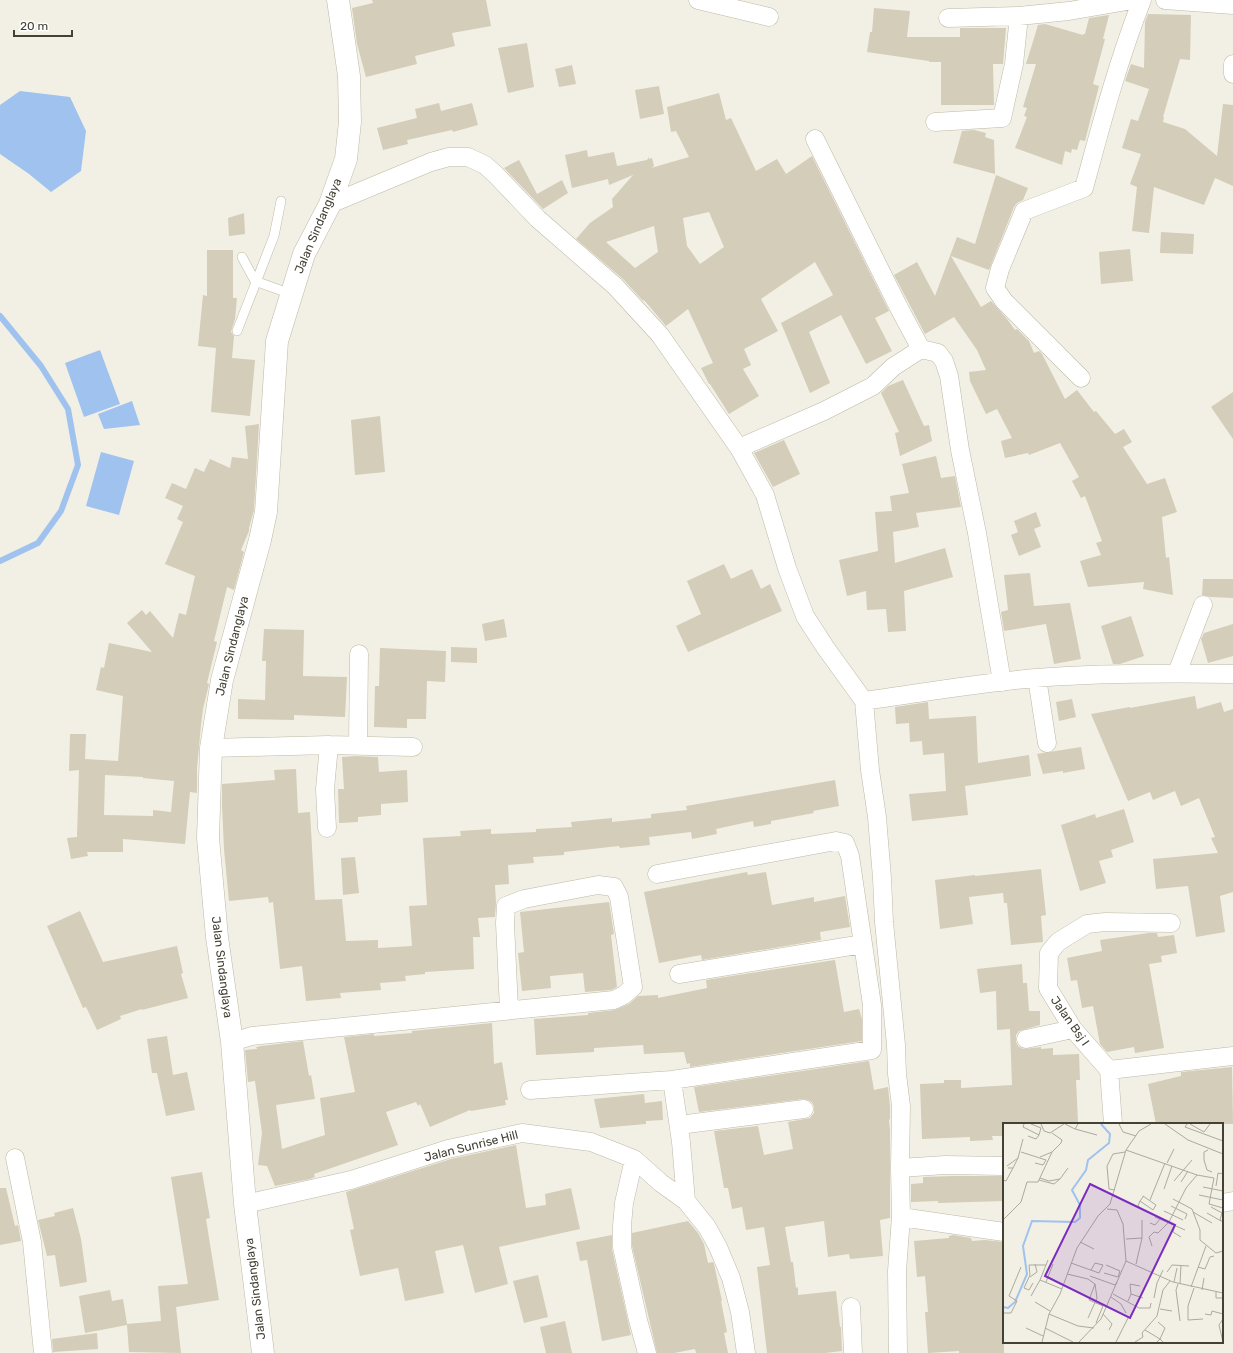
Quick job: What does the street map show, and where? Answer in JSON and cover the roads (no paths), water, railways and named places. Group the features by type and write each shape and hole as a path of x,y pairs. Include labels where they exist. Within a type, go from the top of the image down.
{"street":[{"name":"Jalan Sindanglaya","path":"262,1353 245,1204 232,1042 217,937 208,838 211,748 222,680 260,540 266,512 277,341 290,294 304,254 330,204 346,159 350,122 349,76 338,0"},
{"path":"698,0 769,17"},
{"path":"948,18 1019,16 1132,0"},
{"path":"1081,378 1004,301 995,288 1000,269 1024,211 1084,188 1127,38 1142,0"},
{"path":"1165,0 1233,5"},
{"path":"935,122 999,126 1014,64 1019,16"},
{"path":"1233,64 1233,74"},
{"path":"815,139 921,349"},
{"path":"330,204 431,162 449,157 468,157 485,165 538,219 615,286 660,335 705,397 739,448 765,495 787,568 805,616 825,647 864,701 870,770 877,817 884,922 901,1106 901,1217 897,1271 898,1353"},
{"path":"739,448 824,411 873,386 893,367 921,349 938,353 944,361 949,376 960,450 977,533 1002,682"},
{"path":"1177,673 1203,605"},
{"path":"358,746 360,654"},
{"path":"864,701 1037,678 1177,673 1233,674"},
{"path":"1037,678 1047,743"},
{"path":"211,748 329,745 413,747"},
{"path":"327,828 325,789 329,745"},
{"path":"656,874 836,841 845,844 850,856 872,1005 872,1050"},
{"path":"232,1042 252,1036 614,1000 624,995 633,987 619,897 614,887 598,886 524,899 506,906 504,923 509,1010"},
{"name":"Jalan Bsj I","path":"1109,1070 1074,1029 1048,988 1049,953 1058,942 1087,924 1105,922 1171,923"},
{"path":"679,974 863,944"},
{"path":"1026,1039 1074,1029"},
{"path":"530,1090 672,1080 872,1050 896,1045"},
{"path":"1113,1123 1109,1070 1233,1056"},
{"path":"672,1080 679,1125 686,1202"},
{"path":"679,1125 804,1109"},
{"name":"Jalan Sunrise Hill","path":"245,1204 351,1180 448,1149 522,1132 591,1142 634,1159 661,1183 686,1202 707,1228 718,1247 731,1278 740,1312 746,1353"},
{"path":"15,1158 32,1242 43,1353"},
{"path":"634,1159 624,1203 622,1247 647,1353"},
{"path":"900,1168 945,1165 1003,1166"},
{"path":"1223,1202 1233,1201"},
{"path":"901,1217 1003,1232"},
{"path":"851,1307 853,1353"}],"lane":[{"path":"237,331 274,236 281,201"},
{"path":"242,257 255,282 290,294"}],"water":[{"path":"20,91 70,97 86,131 81,171 51,192 29,174 0,154 0,105"},
{"path":"100,350 120,404 84,417 65,363"},
{"path":"132,401 140,425 104,429 98,414"},
{"path":"101,452 134,461 119,515 86,506"}],"waterway":[{"path":"0,316 41,366 68,409 78,465 61,511 38,543 0,561"}]}
